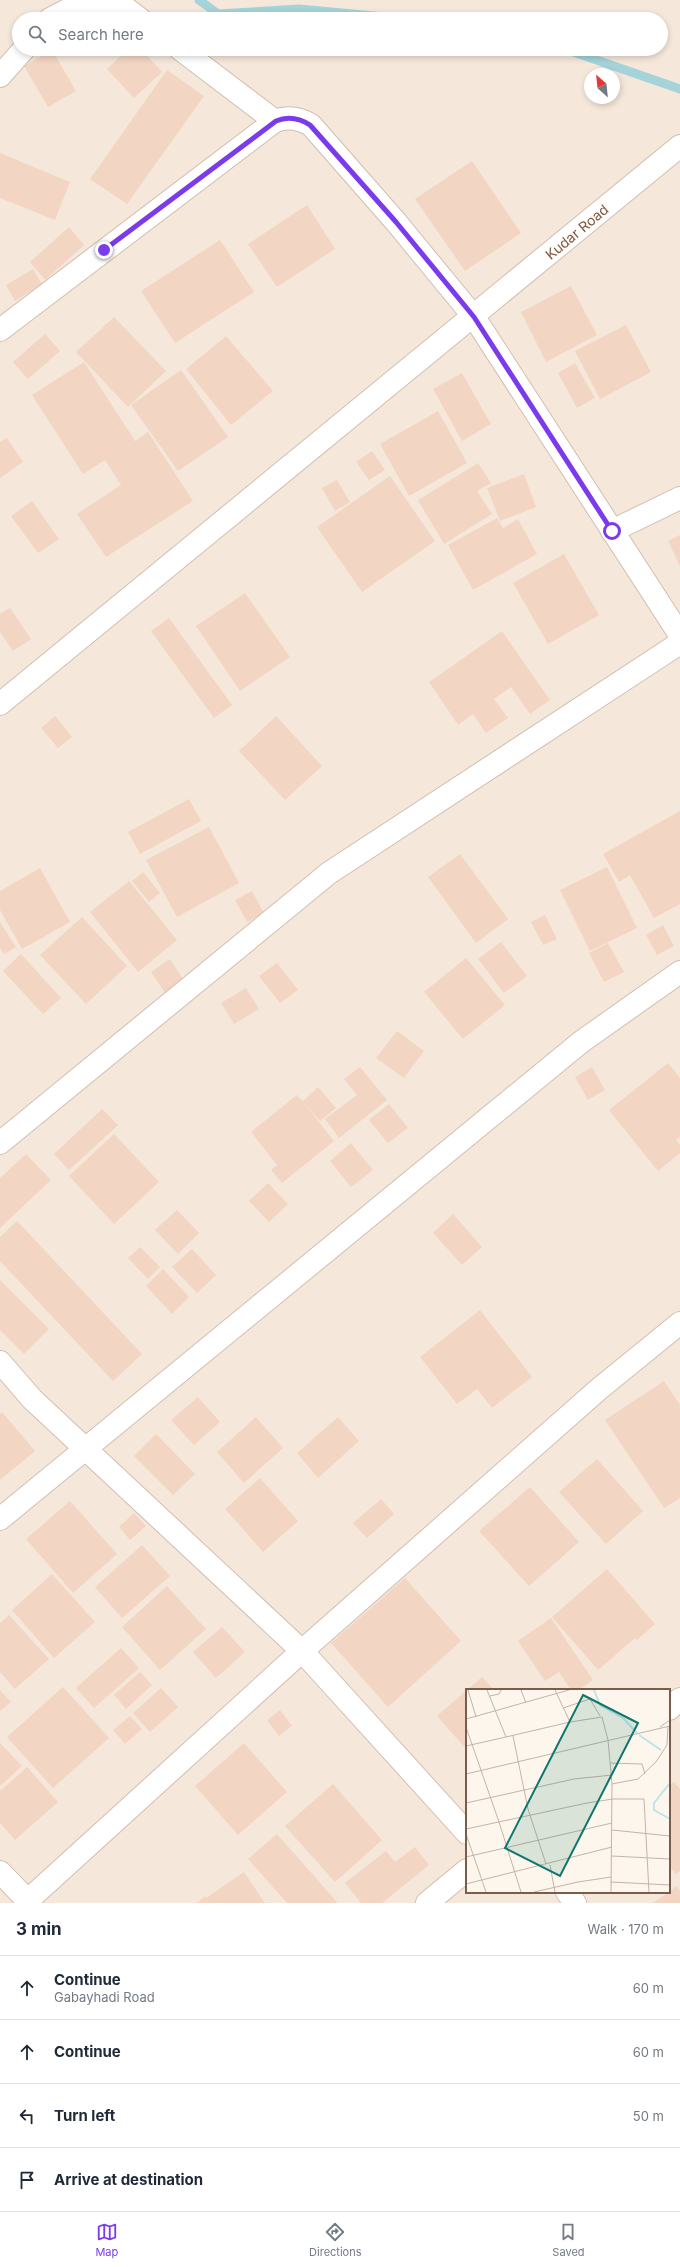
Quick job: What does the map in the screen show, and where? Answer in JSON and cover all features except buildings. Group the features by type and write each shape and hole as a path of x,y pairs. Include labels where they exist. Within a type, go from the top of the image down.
{"street":[{"path":"64,12 83,2 124,8 130,12"},
{"path":"0,76 18,56"},
{"path":"189,56 276,121"},
{"path":"2,326 276,121 284,118 302,120 310,125 396,222 474,317 680,635"},
{"name":"Kudar Road","path":"0,704 474,317 680,146"},
{"path":"612,531 680,498"},
{"path":"0,1144 329,873 680,643"},
{"path":"0,1519 581,1042 680,972"},
{"path":"0,1872 27,1902 302,1651 599,1389 680,1323"},
{"path":"0,1362 32,1399 85,1450 302,1651 466,1832"},
{"path":"670,1708 680,1699"},
{"path":"427,1903 466,1871"},
{"path":"568,1893 575,1903"}],"shaded area":[{"path":"0,0 680,0 680,1903 0,1903"}],"waterway":[{"path":"199,0 215,12"},
{"path":"250,12 299,9 331,12"},
{"path":"585,56 680,89"}],"route":[{"path":"104,250 276,121 284,118 302,120 310,125 396,222 474,317 612,531"}]}
